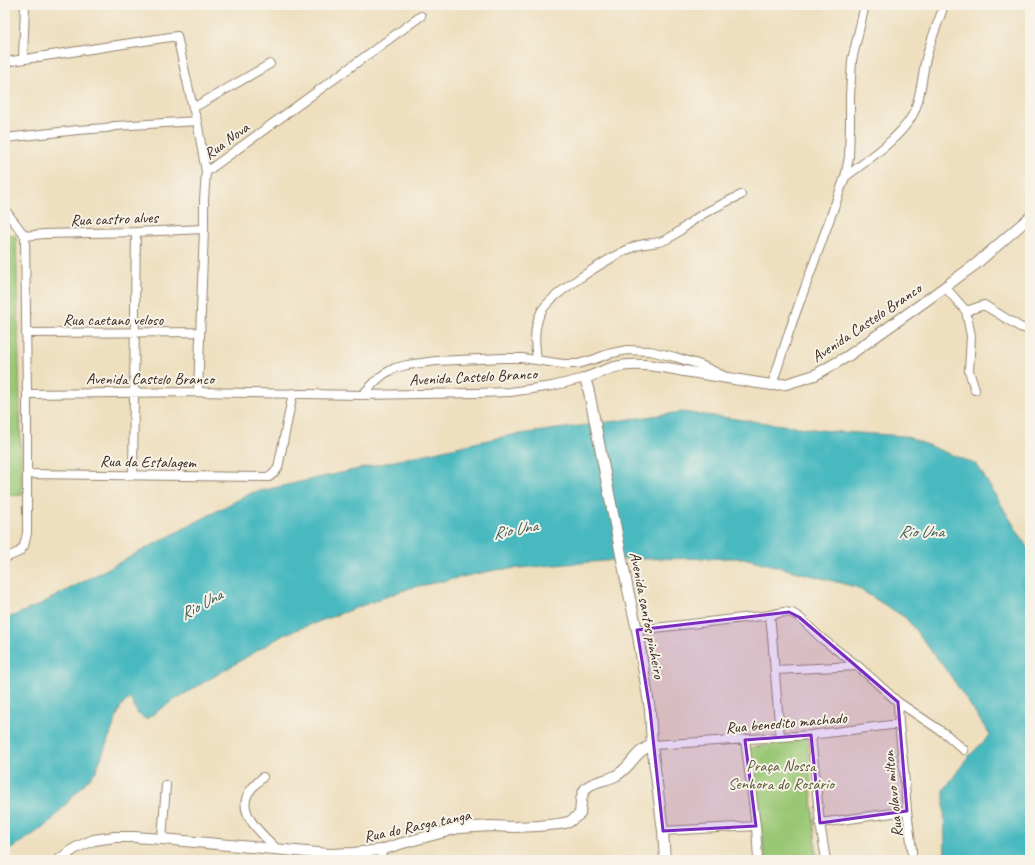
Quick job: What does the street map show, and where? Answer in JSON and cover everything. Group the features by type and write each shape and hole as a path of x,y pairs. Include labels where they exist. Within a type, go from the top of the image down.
{"street":[{"path":"23,59 26,5"},
{"path":"772,385 790,329 845,177 849,157 852,60 865,5"},
{"path":"845,177 893,139 913,116 931,41 944,5"},
{"name":"Rua Nova","path":"198,392 206,172 421,16"},
{"path":"5,62 177,36 206,172"},
{"path":"192,108 270,64"},
{"path":"5,138 115,126 196,121"},
{"path":"537,360 535,344 538,320 542,310 554,297 621,253 637,246 666,240 697,218 741,195"},
{"path":"5,210 25,236 27,394 27,533 24,546 19,552 5,558"},
{"name":"Avenida Castelo Branco","path":"27,394 198,392 362,395 510,392 552,386 585,378 620,366 640,365 772,385 786,384 815,375 854,352 976,264 1030,217"},
{"name":"Rua castro alves","path":"25,236 44,234 204,229"},
{"path":"133,475 136,232"},
{"path":"945,287 966,311 971,336 969,371 975,390"},
{"path":"966,311 984,305 1020,327 1030,330"},
{"name":"Rua caetano veloso","path":"26,333 200,332"},
{"name":"Avenida Castelo Branco","path":"362,395 384,374 395,368 407,365 503,358 522,358 550,363 578,364 627,350 645,350 687,360 728,378"},
{"name":"Avenida santos pinheiro","path":"585,378 637,630 650,710 652,745 663,831 665,860"},
{"name":"Rua da Estalagem","path":"27,474 269,477 278,468 293,394"},
{"path":"637,630 770,615 784,612 792,613 799,617 821,638 858,666 898,702 937,728 964,750"},
{"path":"770,615 780,737"},
{"path":"775,670 858,666"},
{"path":"898,702 899,724"},
{"name":"Rua benedito machado","path":"652,745 811,735 899,724"},
{"name":"Rua olavo milton","path":"899,724 912,860"},
{"path":"811,735 820,823 826,860"},
{"path":"745,740 756,826 758,860"},
{"name":"Rua do Rasga tanga","path":"59,860 84,844 105,838 115,837 162,839 329,854 381,855 403,843 459,828 538,826 569,822 580,814 582,795 586,788 593,783 610,779 618,775 641,751 652,745"},
{"path":"264,777 252,788 248,795 246,801 247,814 254,827 277,849"},
{"path":"162,839 166,785"},
{"path":"820,823 907,811"},
{"path":"663,831 756,826"}],"highlighted area":[{"path":"789,612 799,617 898,702 907,811 820,823 811,735 745,740 756,826 663,831 650,710 637,630"}],"green space":[{"path":"5,235 16,236 22,495 5,496"},
{"name":"Praça Nossa Senhora do Rosário","path":"807,736 817,860 765,860 761,825 747,748 778,744"}],"water":[{"name":"Rio Una","path":"682,412 828,431 905,436 977,465 1030,552 1030,860 945,860 944,790 968,757 990,735 950,675 906,618 856,587 744,558 628,559 495,570 410,588 285,634 171,702 146,719 138,714 130,698 121,706 96,771 48,824 5,853 5,619 37,606 251,493 506,436"}]}
